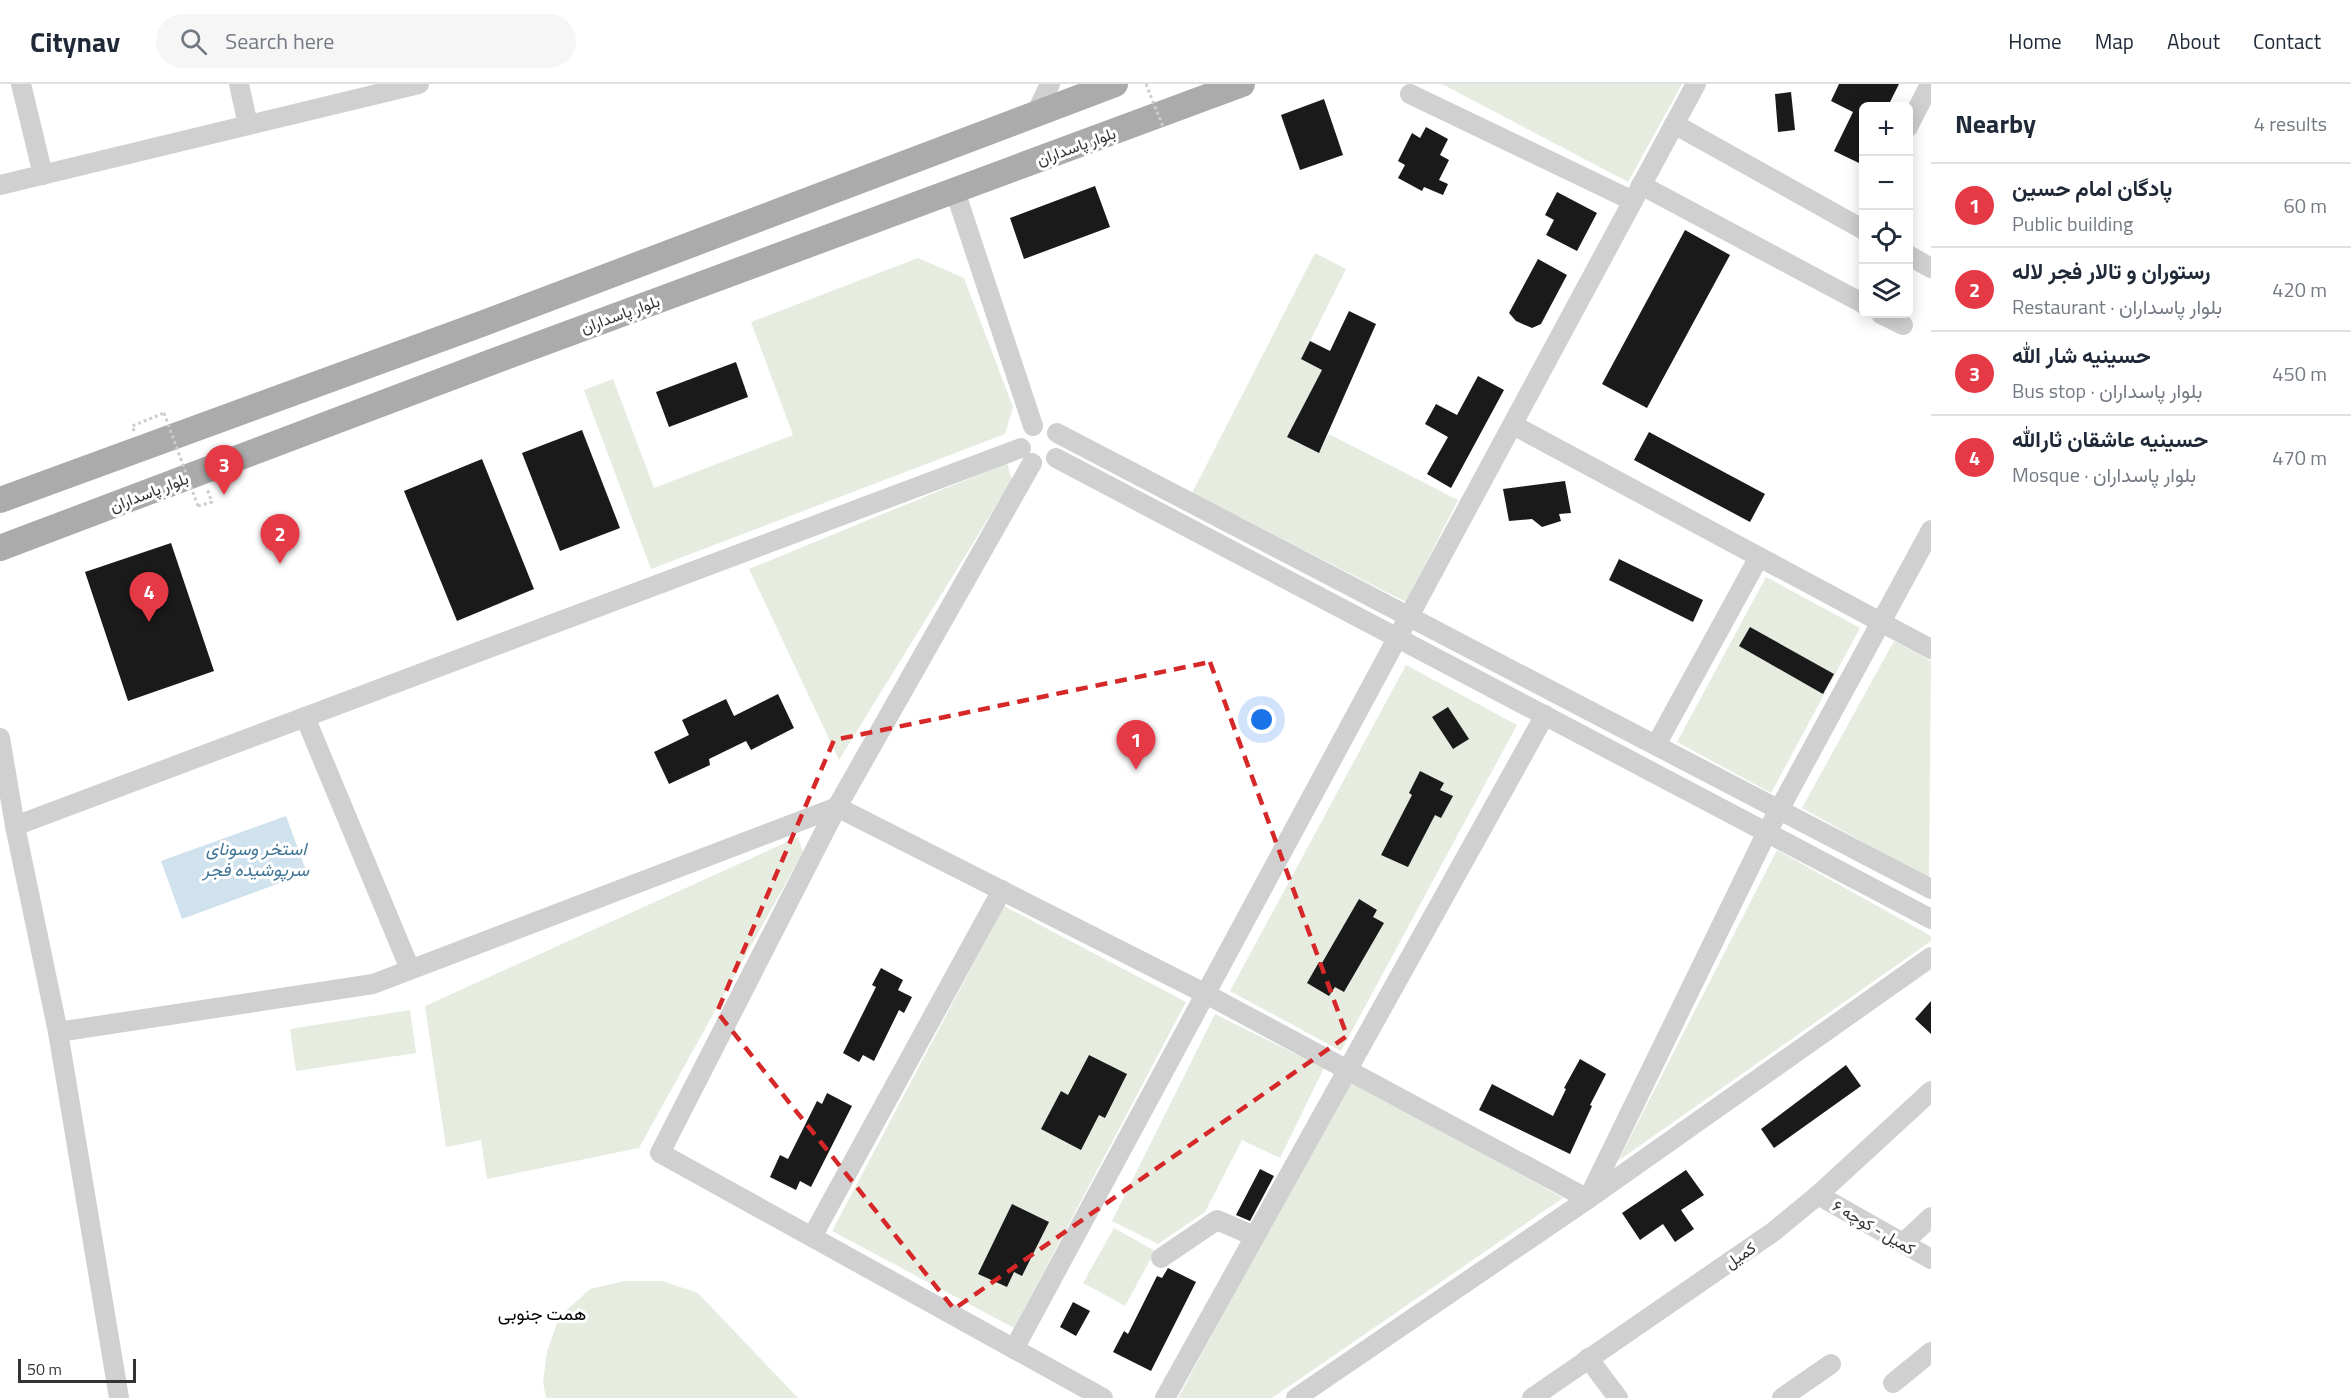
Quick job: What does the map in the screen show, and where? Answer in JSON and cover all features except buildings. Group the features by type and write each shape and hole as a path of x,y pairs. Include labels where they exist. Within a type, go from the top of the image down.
{"main road":[{"path":"0,500 484,323 1115,84"},
{"name":"بلوار پاسداران","path":"0,548 1242,84"},
{"path":"484,323 499,360"}],"street":[{"path":"21,84 43,175"},
{"path":"239,84 248,125"},
{"path":"0,185 419,84"},
{"path":"1036,113 1050,84"},
{"path":"1014,1349 1696,84"},
{"path":"1913,117 1927,90"},
{"path":"1410,94 1637,193 1859,302"},
{"path":"1674,124 1859,223"},
{"path":"955,191 1033,426"},
{"path":"1913,258 1931,268"},
{"path":"1889,318 1903,325"},
{"path":"1103,1398 660,1153 837,807 1027,456 1023,435 1033,426 1046,425 1057,433 1931,889"},
{"path":"1513,425 1931,649"},
{"path":"15,826 305,717 1027,456 1046,465 1056,458 1061,445 1057,433"},
{"path":"1056,458 1767,832 1928,911"},
{"path":"1588,1199 1767,832 1931,530"},
{"path":"1656,745 1759,556"},
{"path":"1165,1398 1545,715"},
{"path":"305,717 410,969"},
{"path":"0,738 15,826 58,1032 119,1398"},
{"path":"58,1032 373,984 837,807 1206,994 1588,1199"},
{"path":"812,1237 1002,890"},
{"path":"1296,1398 1588,1199 1931,957"},
{"name":"کمیل","path":"1532,1398 1773,1232 1818,1195 1931,1091"},
{"name":"کمیل - کوچه ۶","path":"1818,1195 1931,1259"},
{"path":"1903,1243 1931,1218"},
{"path":"1161,1258 1217,1220 1254,1236"},
{"path":"1893,1383 1931,1352"},
{"path":"1588,1358 1618,1398"},
{"path":"1782,1398 1831,1364"}],"path":[{"path":"1146,84 1163,127"},
{"path":"132,426 164,413 198,506 212,502"}],"highlighted area":[{"path":"1210,662 1347,1036 954,1309 717,1012 834,740"}],"shaded area":[{"path":"1442,84 1682,84 1628,182"},
{"path":"1315,253 1346,269 1301,359 1322,370 1287,437 1319,453 1329,434 1458,500 1406,602 1192,493"},
{"path":"918,258 964,278 1013,407 1005,434 651,569 584,390 613,379 654,488 793,435 751,322"},
{"path":"1007,463 1012,480 839,760 749,569"},
{"path":"1766,577 1860,628 1771,793 1677,742"},
{"path":"1894,641 1931,661 1929,879 1802,808"},
{"path":"1406,665 1517,725 1341,1051 1230,991"},
{"path":"798,837 803,852 639,1148 487,1179 481,1140 446,1147 425,1006"},
{"path":"1777,850 1931,936 1931,941 1618,1161"},
{"path":"1004,906 1186,1002 1014,1328 832,1231"},
{"path":"410,1010 416,1053 296,1071 290,1029"},
{"path":"1215,1014 1324,1068 1280,1158 1242,1140 1205,1212 1158,1244 1112,1221"},
{"path":"1349,1079 1563,1198 1272,1398 1178,1398"},
{"path":"1114,1228 1155,1251 1125,1306 1083,1283"},
{"path":"624,1281 662,1281 698,1293 798,1398 546,1398 543,1382 547,1352 559,1317 590,1289"}],"water":[{"name":"استخر وسونای سرپوشیده فجر","path":"286,816 307,873 182,919 161,861"}],"place":[{"name":"حسینیه شار الله","path":"224,495"},
{"name":"رستوران و تالار فجر لاله","path":"280,564"},
{"name":"حسینیه عاشقان ثارالله","path":"149,622"},
{"name":"پادگان امام حسین","path":"1136,770"}],"district":[{"name":"همت جنوبی","path":"542,1314"}]}
